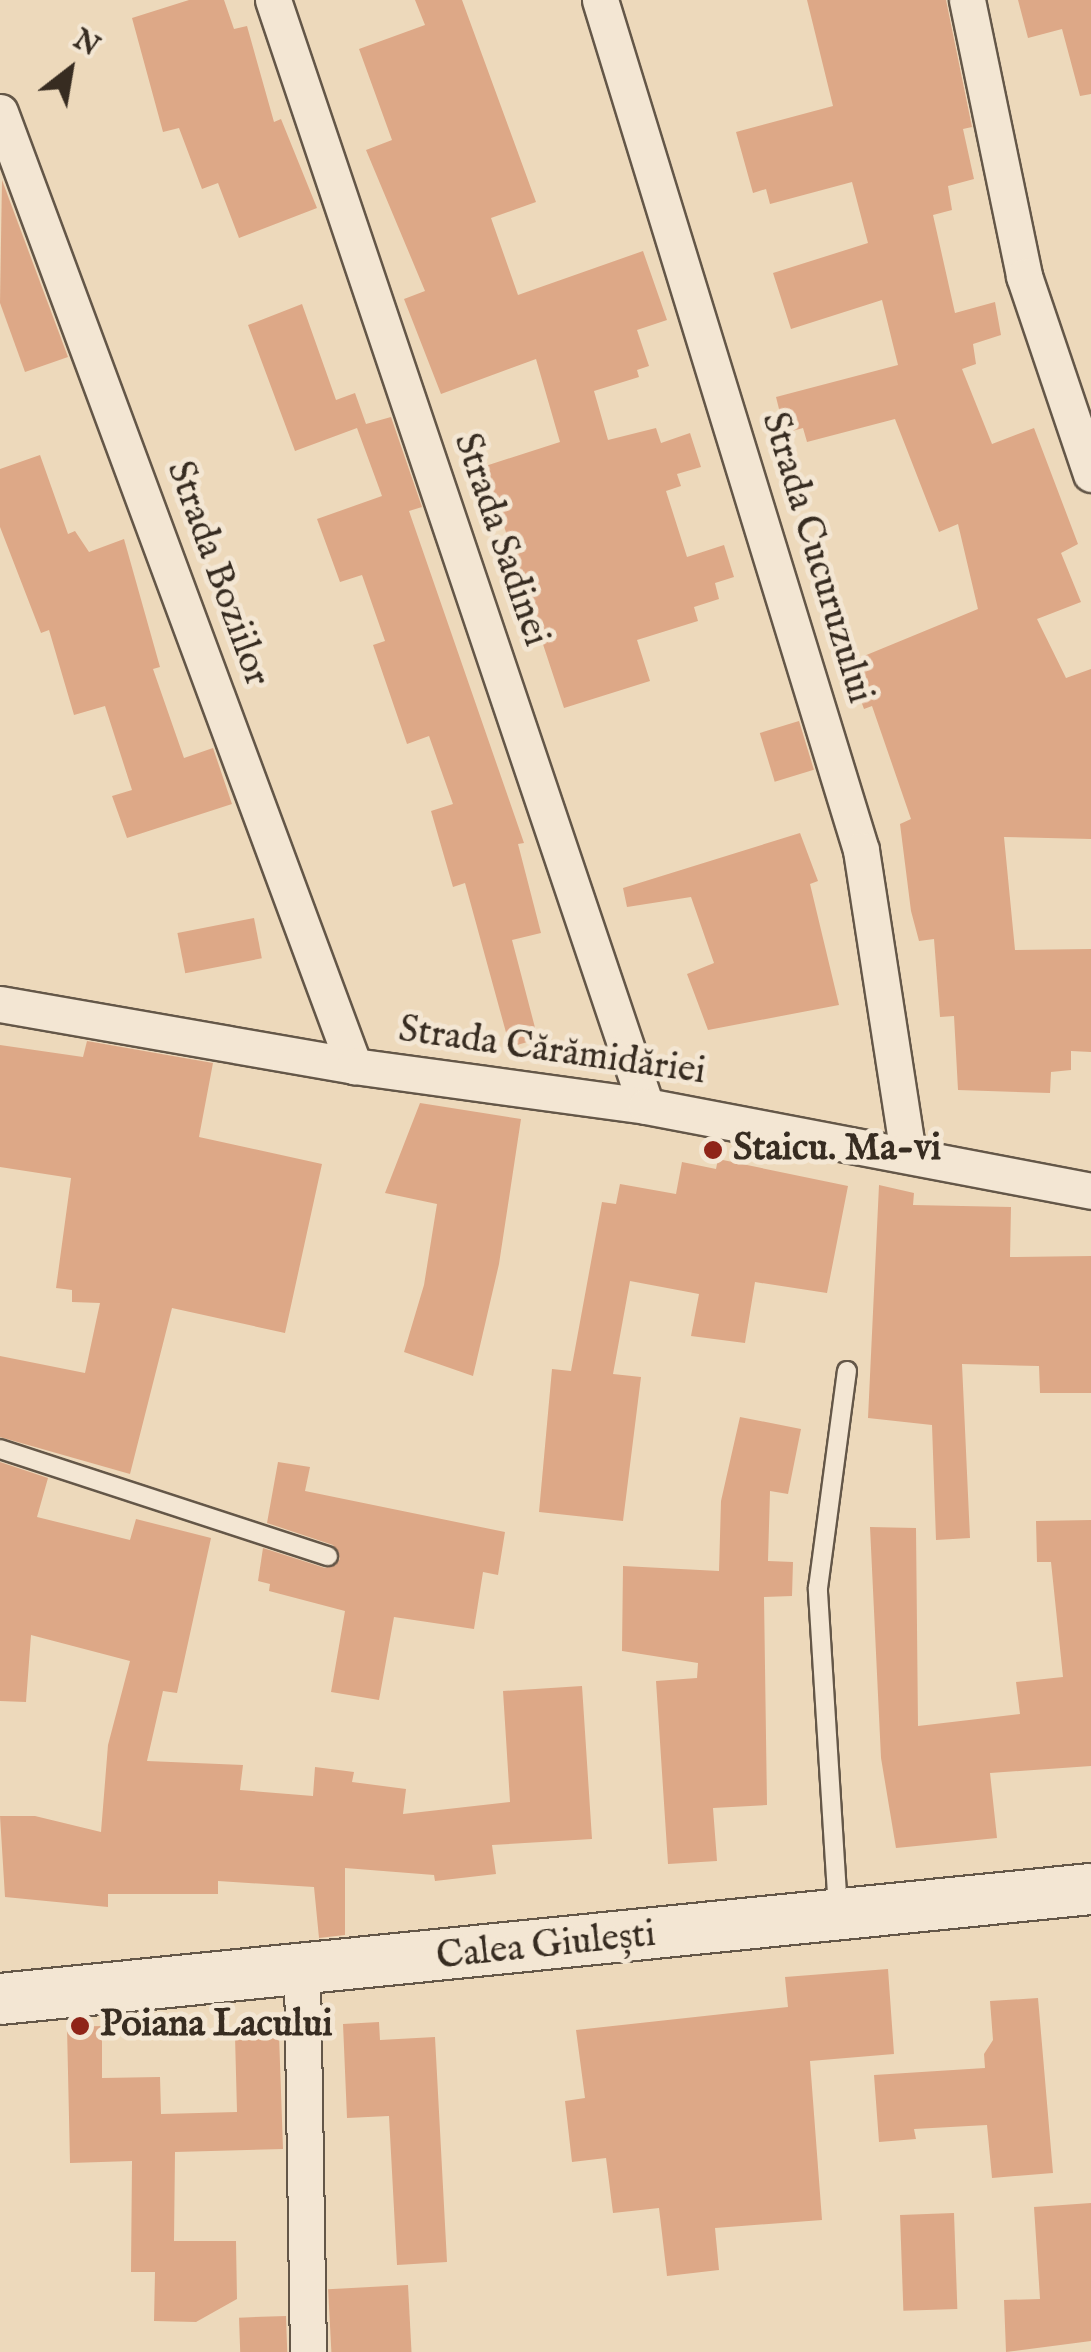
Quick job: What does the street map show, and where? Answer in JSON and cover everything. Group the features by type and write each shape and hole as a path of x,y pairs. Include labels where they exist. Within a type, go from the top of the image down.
{"main road":[{"name":"Calea Giulești","path":"0,1999 302,1972 1091,1889"}],"street":[{"name":"Strada Sadinei","path":"273,0 646,1106"},
{"name":"Strada Cucuruzului","path":"600,0 861,850 908,1152"},
{"path":"967,0 1024,276 1091,474"},
{"name":"Strada Boziilor","path":"0,112 354,1066"},
{"name":"Strada Cărămidăriei","path":"0,1004 354,1066 646,1106 908,1152 1091,1191"},
{"path":"302,1972 308,2352"}],"lane":[{"path":"838,1916 818,1588 848,1370"},
{"path":"0,1449 328,1556"}],"building":[{"path":"189,0 224,0 234,29 247,26 274,122 281,119 317,208 239,238 218,183 202,189 179,128 163,132 132,18"},
{"path":"415,0 462,0 536,202 491,218 518,295 643,251 667,320 637,330 649,366 637,370 639,377 594,391 608,440 656,428 661,443 690,433 701,467 677,474 681,486 666,491 687,557 724,545 734,577 715,583 719,599 694,607 698,621 637,640 650,681 564,708 496,502 482,507 470,471 560,442 536,359 441,394 404,299 425,291 366,150 392,140 359,49 425,25"},
{"path":"807,0 946,0 972,127 963,129 974,179 948,186 952,210 933,215 955,313 995,302 1001,335 973,344 976,364 962,369 992,444 1034,428 1078,544 1061,553 1081,602 1037,619 1066,678 1091,669 1091,839 1004,837 1015,950 1091,949 1091,1052 1071,1051 1071,1070 1051,1072 1050,1093 958,1090 954,1016 940,1017 934,939 919,941 911,911 900,824 911,819 872,706 864,709 847,663 978,609 958,524 939,532 895,419 807,442 803,428 785,433 776,397 898,365 882,300 791,329 773,273 868,243 852,182 770,204 766,189 753,193 736,132 833,106"},
{"path":"1018,0 1091,0 1091,94 1080,96 1062,29 1028,38"},
{"path":"2,180 68,357 25,372 0,303"},
{"path":"302,304 336,400 355,393 366,424 391,417 422,507 409,511 524,843 518,844 541,933 512,940 538,1039 510,1047 465,883 453,887 431,811 453,804 429,736 407,744 373,645 385,641 362,575 340,582 317,519 382,496 357,428 295,451 248,325"},
{"path":"40,455 68,534 75,531 89,552 124,539 160,667 153,669 184,758 213,748 232,804 127,838 112,796 132,790 105,706 74,715 49,630 41,633 0,527 0,469"},
{"path":"799,721 814,770 775,782 760,733"},
{"path":"800,833 818,881 810,884 839,1005 708,1030 687,974 714,963 691,897 627,907 623,888"},
{"path":"254,918 262,958 185,973 177,933"},
{"path":"87,1041 213,1063 199,1137 322,1164 285,1333 172,1308 130,1474 0,1437 0,1356 85,1373 100,1303 72,1302 72,1290 56,1288 71,1178 0,1167 0,1045 83,1057"},
{"path":"420,1103 521,1119 499,1264 473,1376 404,1352 424,1285 437,1204 385,1193"},
{"path":"718,1159 848,1186 827,1293 755,1282 745,1343 691,1336 699,1294 630,1281 613,1374 641,1377 623,1521 539,1512 552,1369 571,1371 602,1202 616,1204 620,1184 676,1194 682,1162 716,1169"},
{"path":"879,1185 914,1193 913,1205 1011,1207 1010,1257 1091,1256 1091,1393 1040,1393 1039,1366 962,1364 970,1538 936,1540 932,1425 868,1418"},
{"path":"740,1417 801,1429 788,1494 770,1491 768,1561 793,1562 792,1596 764,1597 767,1805 713,1808 717,1861 668,1864 656,1681 697,1678 698,1663 622,1651 623,1566 719,1571 721,1501"},
{"path":"0,1462 48,1478 37,1517 130,1540 136,1519 211,1538 177,1693 163,1691 147,1761 243,1765 240,1790 313,1796 315,1767 354,1772 352,1782 406,1789 403,1814 510,1802 503,1691 582,1686 592,1839 492,1845 496,1874 435,1881 434,1875 345,1868 345,1935 319,1938 314,1887 218,1881 218,1894 108,1894 108,1907 5,1897 0,1816 35,1816 101,1832 108,1745 130,1661 31,1635 26,1702 0,1701"},
{"path":"278,1462 310,1467 305,1491 505,1532 498,1575 483,1572 474,1629 394,1617 379,1700 331,1692 345,1611 269,1591 270,1584 258,1581 263,1548 325,1568 340,1559 333,1545 267,1523"},
{"path":"1091,1520 1091,1766 990,1773 997,1838 896,1848 881,1758 870,1527 916,1528 918,1726 1020,1714 1016,1682 1063,1677 1051,1562 1037,1562 1036,1521"},
{"path":"888,1969 894,2054 810,2061 822,2220 715,2228 719,2270 667,2276 659,2208 613,2213 606,2158 572,2162 565,2101 585,2098 576,2030 788,2007 785,1977"},
{"path":"1038,1998 1053,2173 992,2178 987,2125 914,2129 916,2139 879,2142 874,2075 985,2068 984,2054 993,2040 990,2001"},
{"path":"379,2022 380,2040 435,2037 447,2262 397,2265 389,2116 347,2118 343,2024"},
{"path":"102,2026 102,2078 160,2077 161,2114 237,2112 235,2036 279,2035 283,2149 175,2152 174,2241 236,2241 237,2299 196,2322 154,2321 155,2272 131,2272 132,2161 70,2163 67,2027"},
{"path":"1091,2203 1091,2341 1006,2352 1004,2300 1040,2299 1034,2207"},
{"path":"954,2213 957,2309 903,2311 900,2215"},
{"path":"408,2285 412,2352 331,2352 328,2289"},
{"path":"286,2316 287,2352 240,2352 239,2318"}],"place":[{"name":"Staicu. Ma-vi","path":"713,1150"},
{"name":"Poiana Lacului","path":"80,2026"}]}
